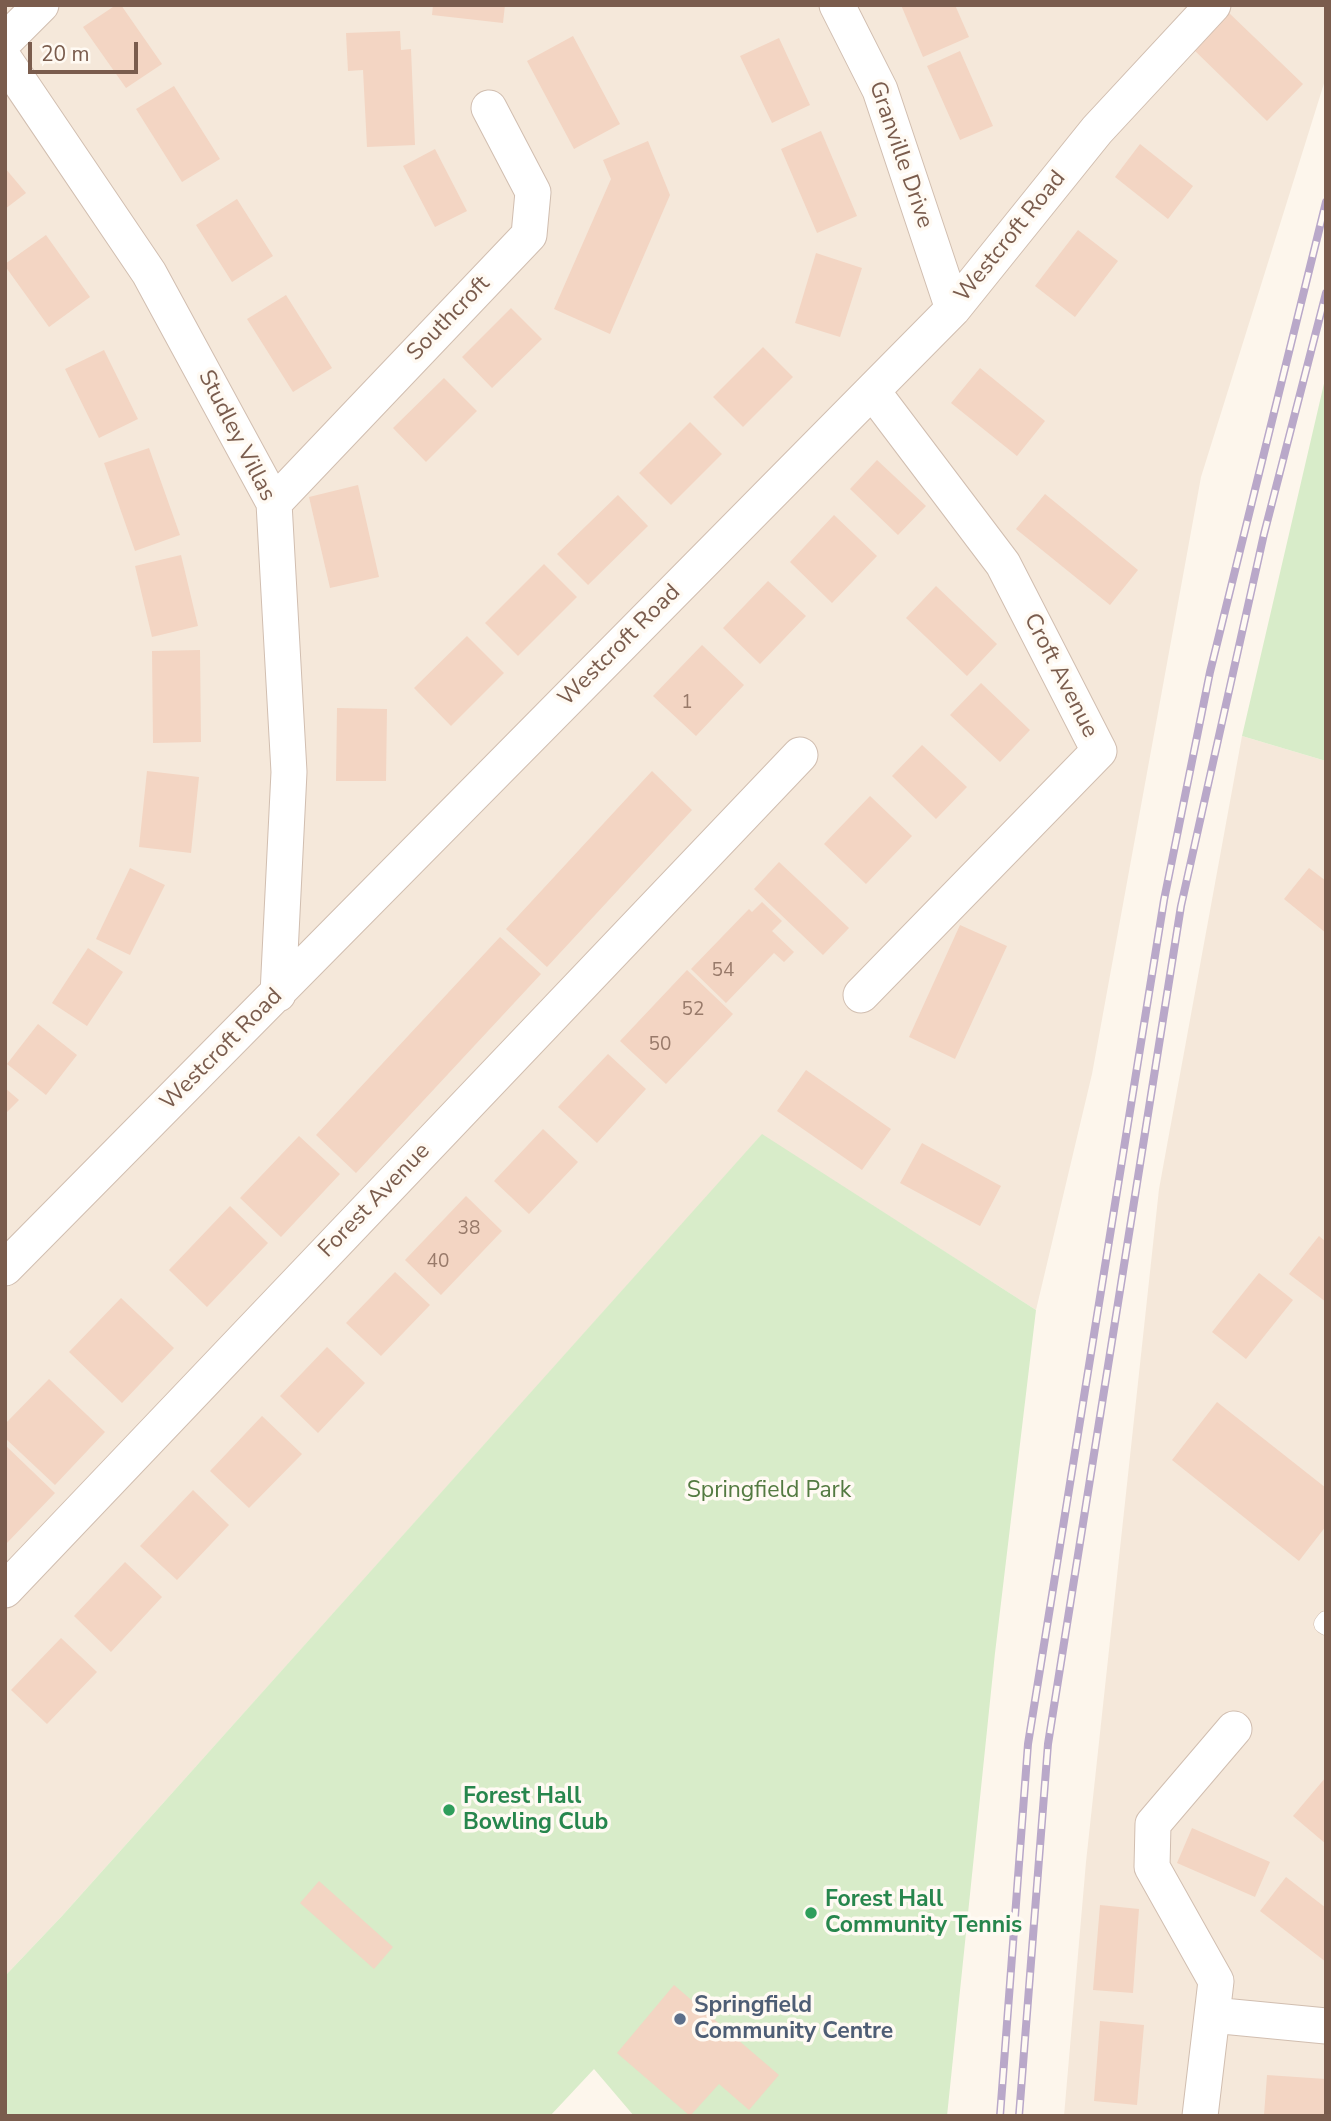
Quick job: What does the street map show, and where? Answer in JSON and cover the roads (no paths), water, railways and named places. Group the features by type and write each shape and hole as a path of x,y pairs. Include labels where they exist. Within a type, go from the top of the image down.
{"street":[{"path":"5,41 41,5"},
{"name":"Granville Drive","path":"837,5 880,90 953,309"},
{"name":"Westcroft Road","path":"5,1268 953,309 1097,130 1213,5"},
{"name":"Studley Villas","path":"5,60 149,273 274,503 289,772 278,994"},
{"name":"Southcroft","path":"274,503 529,235 533,192 489,108"},
{"name":"Croft Avenue","path":"861,995 1099,751 1003,564 873,391"},
{"name":"Forest Avenue","path":"5,1590 800,754"},
{"path":"1200,2116 1216,1982 1152,1867 1153,1824 1234,1729"},
{"path":"1212,2015 1326,2026"}],"lane":[{"path":"1326,1620 1323,1624 1326,1626"}],"railway":[{"path":"1000,2116 1028,1744 1164,900 1210,672 1326,202"},
{"path":"1019,2116 1048,1744 1181,906 1264,534 1326,293"}],"place":[{"name":"Forest Hall Bowling Club","path":"449,1810"},
{"name":"Forest Hall Community Tennis","path":"811,1913"},
{"name":"Springfield Community Centre","path":"680,2019"}],"park label":[{"name":"Springfield Park","path":"769,1491"}]}
